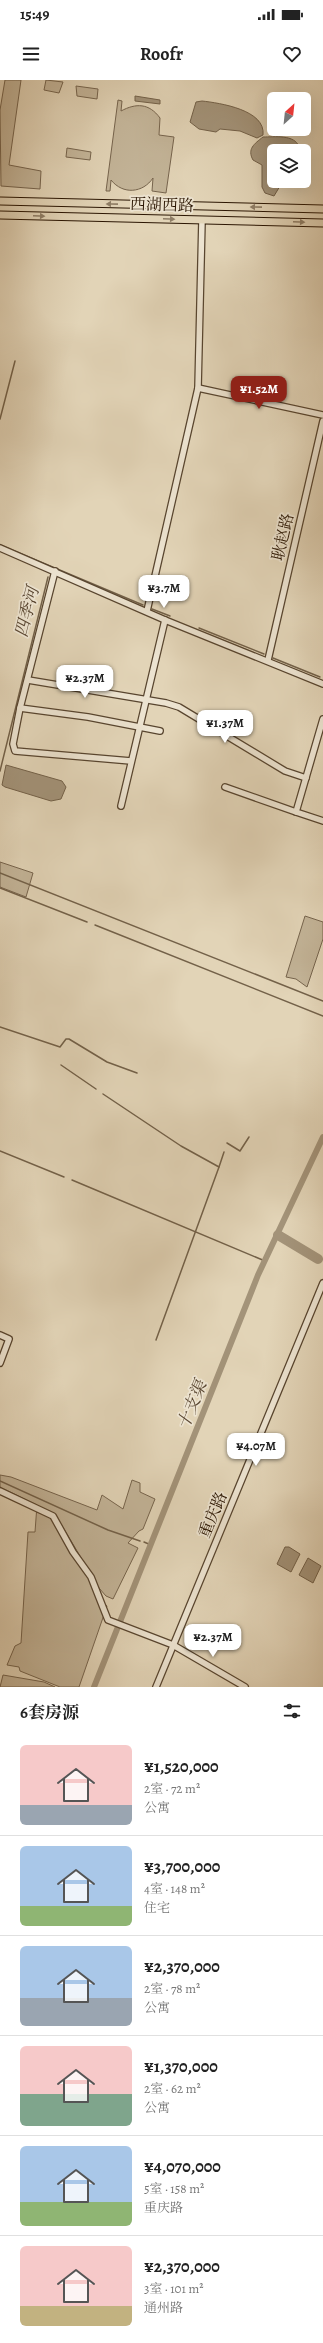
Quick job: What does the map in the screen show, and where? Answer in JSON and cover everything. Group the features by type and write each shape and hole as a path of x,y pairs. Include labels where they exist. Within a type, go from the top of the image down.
{"main road":[{"name":"西湖西路","path":"0,201 323,209"},
{"name":"西湖西路","path":"0,215 202,220 323,221"}],"street":[{"path":"147,611 198,388 202,220"},
{"path":"198,388 323,415"},
{"name":"耿赵路","path":"268,660 323,421"},
{"path":"0,548 166,620 268,660 323,684"},
{"path":"55,571 20,708 13,744 15,751 131,761"},
{"path":"121,806 138,728 166,620"},
{"path":"28,680 166,703 188,712 292,774 306,778"},
{"path":"20,708 88,717 138,728 160,731"},
{"path":"296,812 323,719"},
{"path":"225,788 323,821"},
{"name":"重庆路","path":"156,1687 172,1645 323,1283"},
{"path":"0,1335 9,1338 0,1363"},
{"path":"0,1492 53,1516 73,1552 91,1577 108,1620 172,1645 245,1687"}],"shaded area":[{"path":"5,80 21,80 9,165 41,171 40,189 1,186 0,110"},
{"path":"46,80 63,82 59,93 44,90"},
{"path":"76,86 98,89 97,99 77,96"},
{"path":"135,96 160,100 160,104 135,101"},
{"path":"118,100 122,101 121,111 137,106 151,109 160,118 159,135 174,137 166,193 152,191 153,178 144,187 133,190 121,188 111,180 110,191 106,191"},
{"path":"202,101 230,106 250,114 257,119 262,126 263,135 257,138 240,131 220,129 216,132 199,129 190,122 196,102"},
{"path":"263,137 284,137 293,140 298,144 267,144 267,188 279,188 274,196 265,193 262,187 262,165 253,160 251,156 252,147"},
{"path":"67,148 91,152 90,160 66,157"},
{"path":"6,765 62,781 66,787 61,799 51,801 5,787 2,785"},
{"path":"0,862 33,873 26,897 0,887"},
{"path":"305,916 323,922 323,939 307,987 296,979 286,977"},
{"path":"0,1475 11,1477 97,1510 102,1495 123,1509 132,1480 140,1483 140,1492 155,1499 143,1529 139,1531 128,1543 138,1548 113,1599 106,1596 99,1588 61,1524 59,1530 90,1578 101,1602 107,1606 79,1687 60,1687 20,1671 19,1667 7,1665 15,1646 21,1643 28,1532 35,1532 37,1505 0,1487"},
{"path":"285,1547 289,1547 300,1554 291,1572 277,1564"},
{"path":"308,1558 321,1566 313,1583 299,1575"},
{"path":"3,1675 44,1682 55,1687 0,1687"}],"waterway":[{"path":"0,419 15,361"},
{"path":"0,545 143,605"},
{"name":"四季河","path":"0,771 48,577"},
{"path":"152,609 170,616"},
{"path":"199,628 264,654"},
{"path":"273,658 320,677"},
{"path":"0,873 323,1001"},
{"path":"0,888 87,922"},
{"path":"95,925 323,1016"},
{"path":"0,1027 60,1047 66,1039 69,1039 107,1062 137,1073"},
{"path":"61,1065 96,1089"},
{"path":"103,1094 181,1146 219,1167 224,1152"},
{"path":"227,1143 240,1151 249,1137"},
{"name":"十支渠","path":"94,1687 258,1275 323,1137"},
{"path":"0,1151 64,1177"},
{"path":"156,1340 219,1167"},
{"path":"72,1180 265,1261"},
{"path":"278,1235 318,1259"},
{"path":"0,1481 108,1530 140,1541"},
{"name":"十支渠","path":"144,1542 151,1545"}]}
